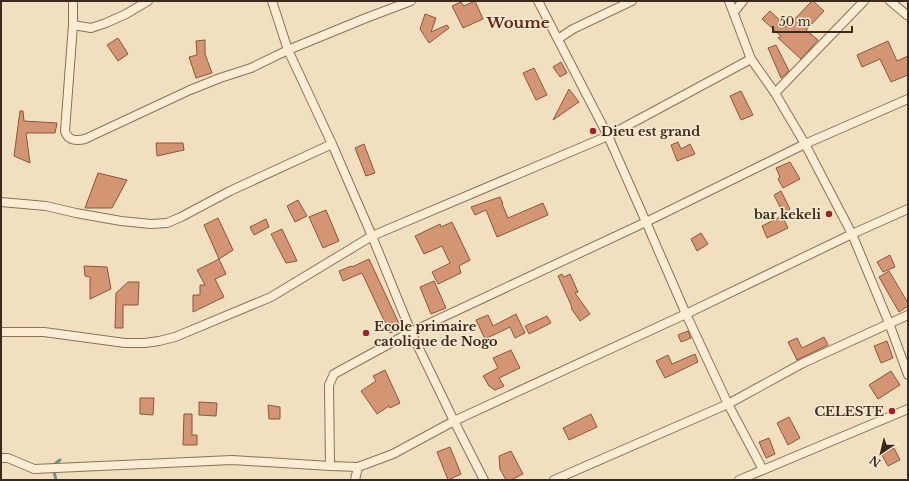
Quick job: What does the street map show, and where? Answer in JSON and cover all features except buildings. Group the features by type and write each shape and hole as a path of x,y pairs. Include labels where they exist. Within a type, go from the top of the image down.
{"street":[{"path":"72,1 73,25 65,131 66,136 71,140 78,141 214,80 251,68 288,50 411,1"},
{"path":"73,25 91,28 126,14 148,1"},
{"path":"272,1 288,50 332,144 372,236 411,332 484,480"},
{"path":"538,1 608,136 686,314 728,404 763,470"},
{"path":"558,39 573,29 632,1"},
{"path":"728,1 734,12 751,59 775,93 805,144 852,234 890,323 908,376"},
{"path":"734,12 743,1"},
{"path":"775,93 864,1"},
{"path":"890,1 908,16"},
{"path":"1,332 44,332 125,343 145,343 175,337 271,297 372,236 608,136 751,59"},
{"path":"330,466 329,385 334,374 411,332 646,222 805,144 908,98"},
{"path":"1,202 46,206 121,221 151,224 167,223 230,191 332,144"},
{"path":"1,458 8,458 34,469 232,460 358,467 393,454 454,421 686,314 852,234 908,209"},
{"path":"554,480 728,404 803,363 908,315"},
{"path":"739,480 908,409"},
{"path":"355,480 358,467"}],"waterway":[{"path":"56,480 53,468 60,460"}],"place":[{"name":"Dieu est grand","path":"593,131"},
{"name":"bar kekeli","path":"829,214"},
{"name":"Ecole primaire catolique de Nogo","path":"366,333"},
{"name":"CELESTE","path":"892,411"}],"district":[{"name":"Woume","path":"518,22"}]}
